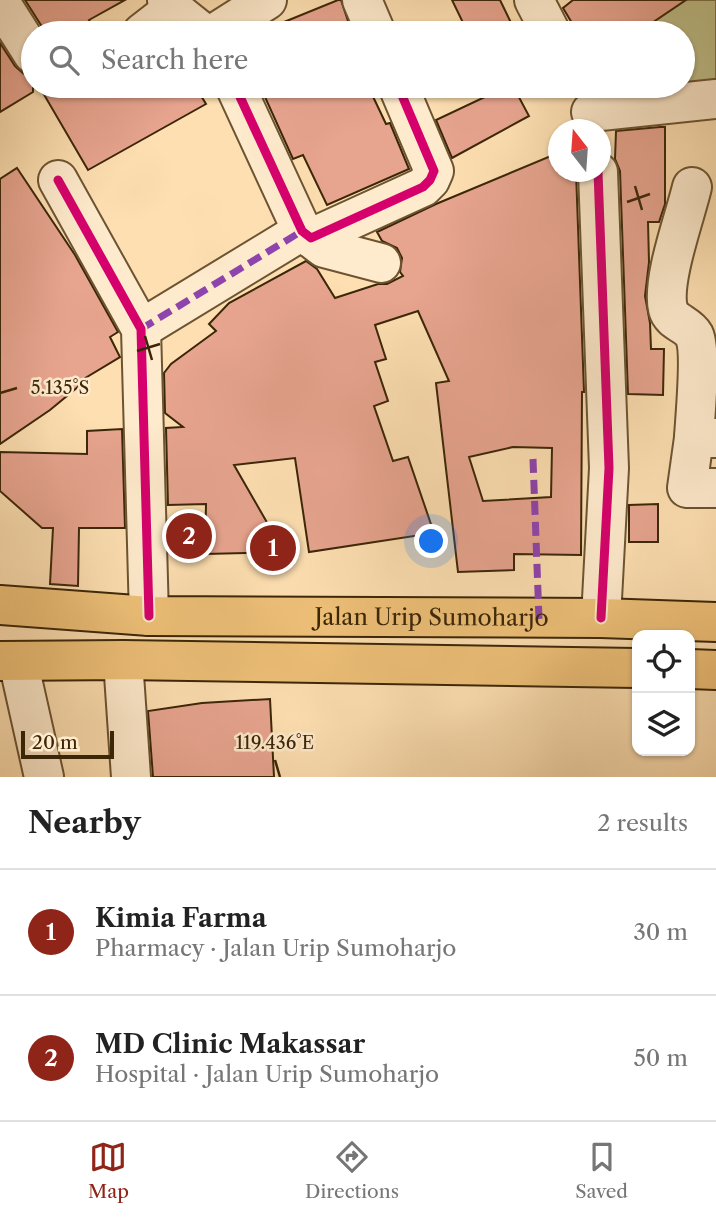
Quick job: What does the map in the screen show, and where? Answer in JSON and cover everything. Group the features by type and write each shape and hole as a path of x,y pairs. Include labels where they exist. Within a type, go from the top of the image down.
{"highway":[{"name":"Jalan Urip Sumoharjo","path":"0,605 149,616 713,621"},
{"name":"Jalan Urip Sumoharjo","path":"9,661 123,660 632,668"}],"street":[{"path":"234,21 267,0"},
{"path":"362,0 371,21"},
{"path":"534,0 545,21"},
{"path":"0,2 21,35"},
{"path":"154,21 170,4 189,21"},
{"path":"241,98 307,235 324,248 381,263"},
{"path":"141,329 307,235 423,187 434,171 403,98"},
{"path":"588,109 716,99"},
{"path":"58,180 141,329 149,616"},
{"path":"598,182 609,468 601,618"},
{"path":"692,187 666,294 670,316 690,330 697,346 705,438 687,488 716,488"},
{"path":"123,660 131,777"},
{"path":"9,661 44,777"}],"green space":[{"path":"635,0 716,0 716,87 695,89 695,21 636,21"}],"building":[{"path":"25,0 125,0 90,21 38,21"},
{"path":"341,0 348,21 286,21"},
{"path":"452,0 500,0 510,21 462,21"},
{"path":"573,0 686,0 655,21 571,21 563,8"},
{"path":"0,43 21,71 23,98 0,112"},
{"path":"46,98 202,98 206,104 88,170"},
{"path":"265,98 374,98 386,124 390,123 409,169 327,205 303,155 293,159"},
{"path":"483,98 519,98 529,116 452,158 436,120"},
{"path":"665,127 665,204 659,222 648,222 649,262 645,296 651,349 664,349 663,395 628,394 620,171 615,159 616,131"},
{"path":"548,157 548,182 576,182 584,392 581,555 514,554 514,570 458,572 436,383 449,381 418,311 375,325 386,359 375,362 388,401 374,406 393,461 408,457 434,533 309,552 295,458 234,465 284,552 205,554 206,504 168,505 166,428 183,427 165,413 164,373 171,364 216,331 209,324 229,303 306,261 317,269 335,298 378,284 387,284 403,276 400,272 402,258 397,248 382,241 377,232","holes":["513,447 552,448 551,497 483,501 469,457"]},
{"path":"17,168 75,255 118,332 110,337 120,357 77,383 79,386 50,410 0,444 0,179"},
{"path":"122,429 125,528 79,528 78,586 50,584 53,528 42,528 0,491 0,452 87,454 87,431"},
{"path":"658,504 658,542 629,542 629,505"},
{"path":"270,699 274,777 153,777 148,711 202,703"}],"marked path":[{"path":"141,329 302,231"},
{"path":"533,459 539,619"}],"cycle path":[{"path":"241,98 302,231 311,238 423,187 430,180 434,171 403,98"},
{"path":"58,180 141,329 149,616"},
{"path":"598,182 609,468 601,618"}],"place":[{"name":"MD Clinic Makassar","path":"189,536"},
{"name":"Kimia Farma","path":"273,548"}]}
